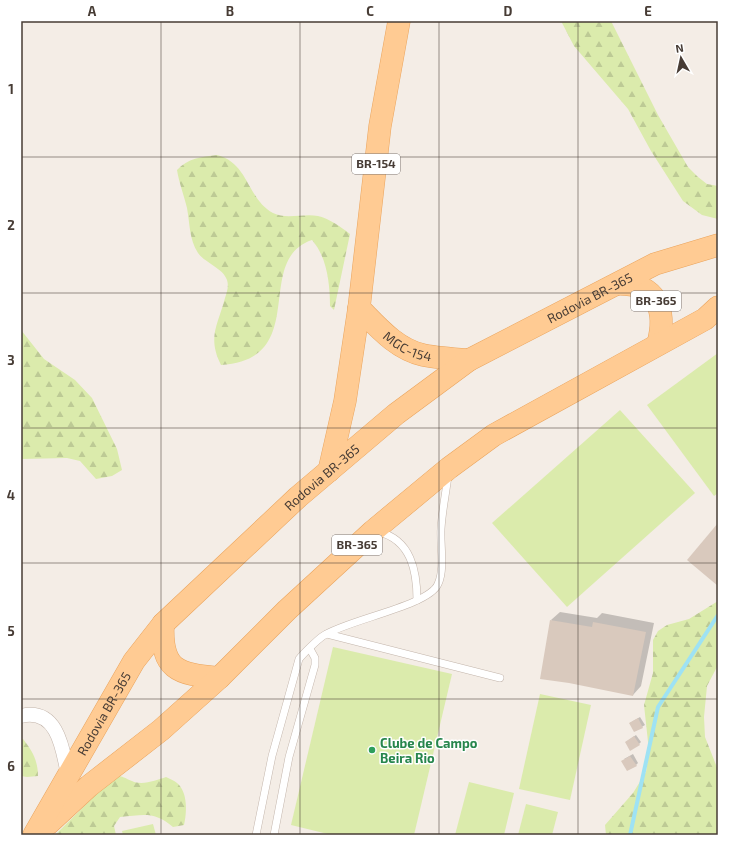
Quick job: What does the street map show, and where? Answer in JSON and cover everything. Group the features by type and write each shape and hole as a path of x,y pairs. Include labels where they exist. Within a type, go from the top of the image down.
{"main road":[{"name":"BR-154","path":"329,471 345,402 359,308 380,126 399,21"},
{"name":"Rodovia BR-365","path":"34,835 134,661 163,624 329,471 396,414 469,360 655,264 718,245"},
{"name":"BR-365","path":"618,284 632,283 641,286 655,298 662,321 658,344"},
{"name":"Rodovia BR-365","path":"34,835 89,786 161,730 219,678 287,610 373,530 448,468 494,435 705,319 718,307"},
{"name":"MGC-154","path":"359,308 392,340 411,351 433,357 469,360"},
{"path":"163,624 163,647 170,663 186,674 219,678"}],"street":[{"path":"21,716 42,718 55,728 60,739 68,775"}],"lane":[{"path":"256,835 272,756 299,660 304,652 310,649 327,634 417,600 435,590 439,582 441,529 448,468"},
{"path":"373,530 394,538 404,547 412,558 415,572 417,600"},
{"path":"327,634 500,678"},
{"path":"274,835 289,757 315,665 315,658 310,649"}],"green space":[{"path":"561,21 611,21 658,115 688,167 707,184 718,186 718,219 702,215 683,201 651,151 628,109 574,46"},
{"path":"217,155 228,159 236,165 264,207 273,213 284,216 312,215 322,217 331,221 350,234 334,310 330,306 327,271 321,254 312,240 295,251 285,267 274,328 265,346 249,359 221,365 217,355 214,339 228,282 222,272 201,257 195,248 191,237 187,208 177,170 186,163 200,157"},
{"path":"21,330 44,359 75,380 92,398 117,449 122,470 112,476 96,479 80,461 67,458 21,459"},
{"path":"718,353 718,493 714,496 647,405"},
{"path":"620,410 695,493 567,607 492,523"},
{"path":"718,601 718,665 707,686 704,717 705,737 718,770 718,835 606,835 605,825 633,793 646,772 649,751 644,705 653,673 653,640 658,631 667,625 689,619"},
{"name":"Clube de Campo Beira Rio","path":"333,647 452,674 414,835 332,835 291,825"},
{"path":"540,694 591,705 570,800 519,789"},
{"path":"23,739 34,756 38,776 21,776 21,740"},
{"path":"115,776 140,783 166,777 176,782 181,787 185,797 186,815 184,825 173,827 160,818 154,816 136,815 120,817 114,826 116,835 55,835"},
{"path":"469,782 514,793 504,835 455,835"},
{"path":"526,804 558,812 552,835 518,835"},
{"path":"153,824 156,835 123,835 122,831"}],"building":[{"path":"718,523 718,586 687,560"},
{"path":"550,620 592,627 593,622 646,632 633,696 569,683 540,679"},
{"path":"638,718 643,728 634,732 629,723"},
{"path":"634,736 640,745 630,751 625,742"},
{"path":"630,756 637,766 627,771 621,761"}],"waterway":[{"path":"630,835 658,707 718,615"}],"place":[{"name":"Clube de Campo Beira Rio","path":"372,750"}]}
